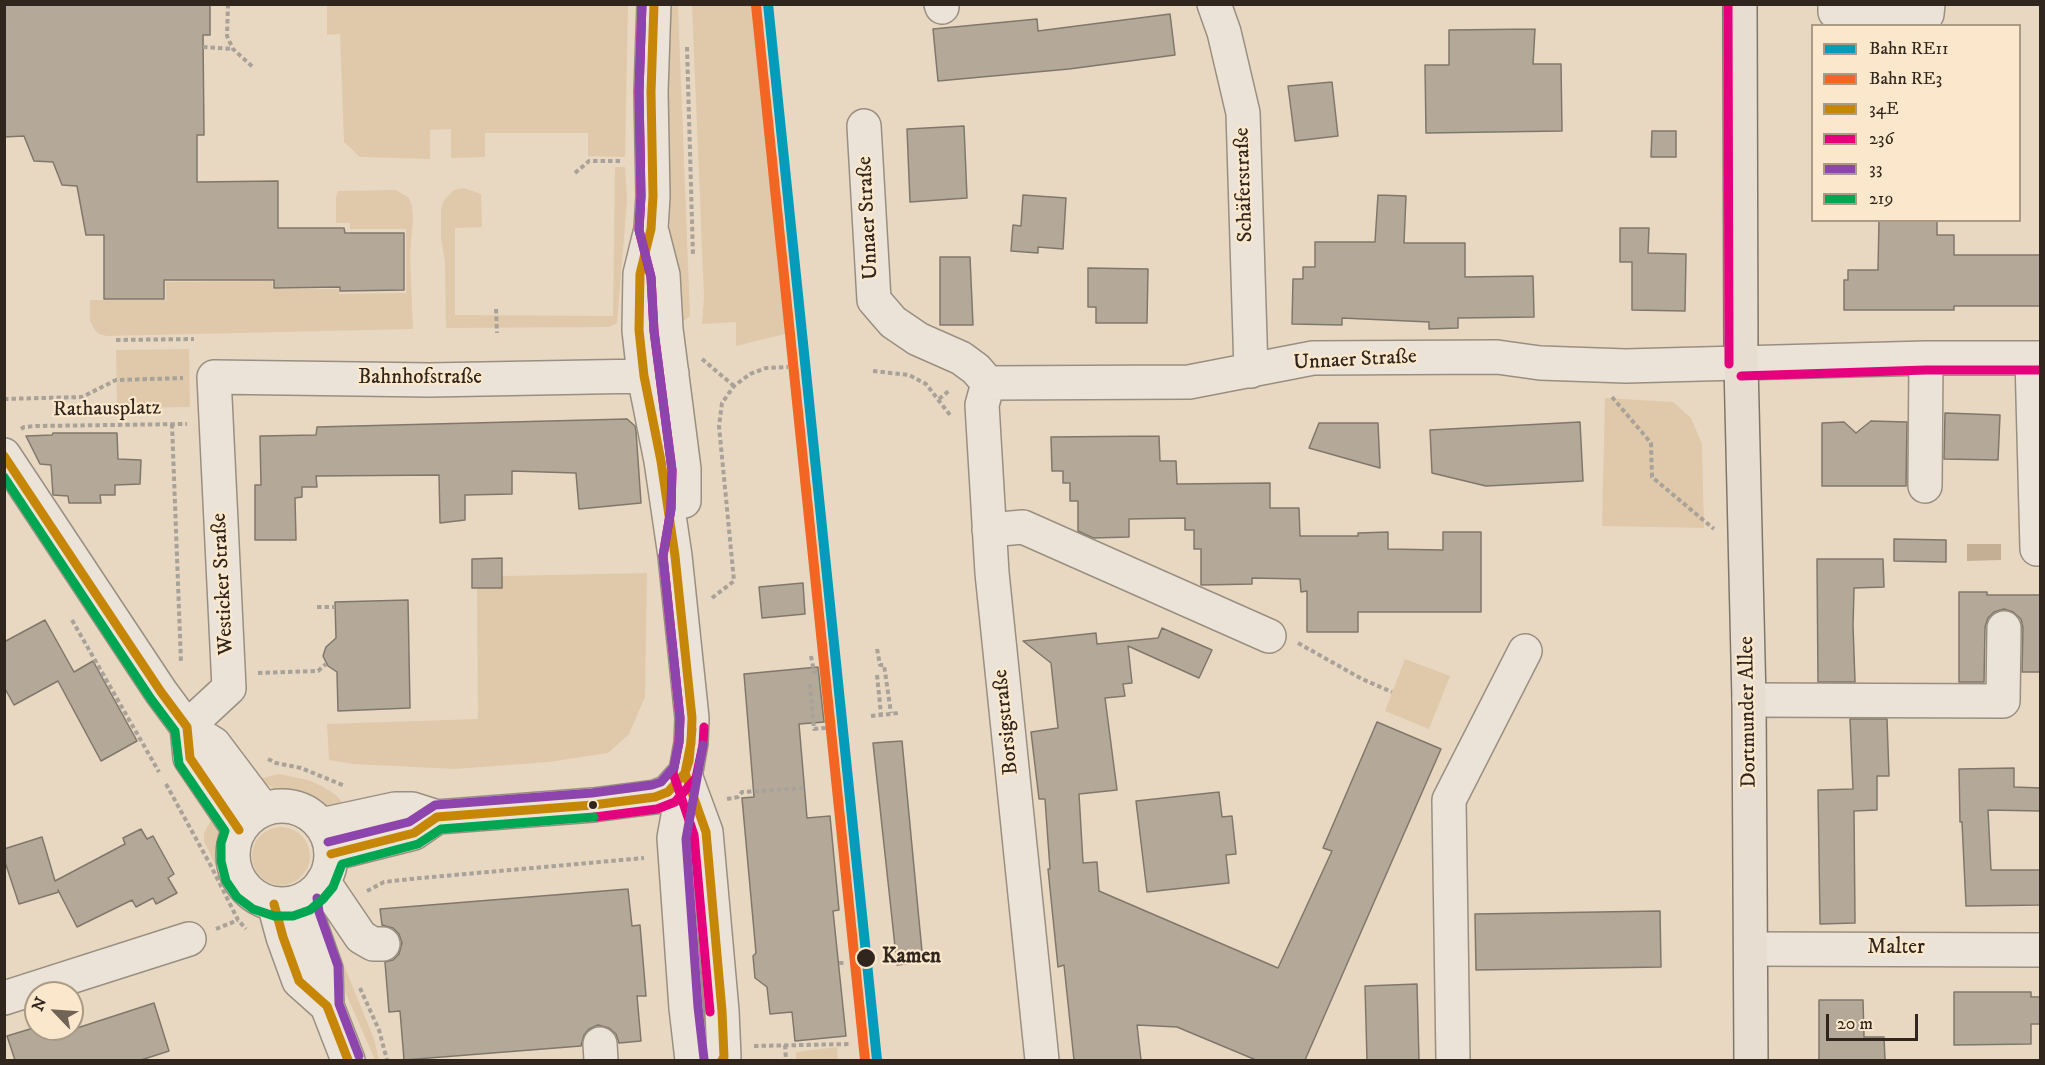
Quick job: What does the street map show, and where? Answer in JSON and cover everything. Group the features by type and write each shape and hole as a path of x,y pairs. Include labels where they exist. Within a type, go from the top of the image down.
{"main road":[{"name":"Dortmunder Allee","path":"1740,4 1741,364 1747,556 1751,1060"}],"street":[{"path":"654,4 651,92 653,196 651,229 640,274 639,330 658,374 661,461 675,556 692,718 691,743 674,838 692,1060"},
{"name":"Schäferstraße","path":"1214,4 1224,32 1243,113 1251,370"},
{"path":"1835,4 1835,12 1927,14 1928,4"},
{"name":"Unnaer Straße","path":"864,126 874,300 893,322 918,339 961,358 976,369 988,383 1189,382 1313,358 1497,357 1540,363 1626,366 1926,358 2036,358"},
{"path":"1925,486 1926,358"},
{"path":"2036,358 2037,549"},
{"name":"Bahnhofstraße","path":"206,423 214,377 430,380 658,374"},
{"name":"Borsigstraße","path":"988,383 982,405 989,530 1042,1060"},
{"name":"Westicker Straße","path":"187,727 229,688 226,607 206,423"},
{"path":"10,444 161,692 187,727 214,744 251,820"},
{"path":"989,530 1023,527 1269,636"},
{"path":"1749,700 2003,701 2004,628"},
{"path":"1453,1060 1449,800 1525,651"},
{"path":"348,1060 327,1006 299,981 283,937 311,872 309,814 294,807 278,806 251,820 234,845 233,861 237,876 246,889 259,899 311,872 368,813 412,809 437,817 593,805 655,797 668,792 685,773"},
{"path":"685,773 706,832 724,1057 733,1054"},
{"path":"311,872 361,937 373,944 383,944"},
{"path":"4,998 189,939"},
{"name":"Malter","path":"1751,949 2040,950"}],"path":[{"path":"228,4 227,36 233,49 254,68"},
{"path":"687,45 693,261"},
{"path":"203,47 233,49"},
{"path":"575,173 589,161 632,161"},
{"path":"496,309 497,333"},
{"path":"116,340 194,339"},
{"path":"701,357 734,386"},
{"path":"1585,365 1651,442 1652,477 1747,556"},
{"path":"710,599 734,581 719,426 722,403 734,386 750,374 766,368 788,367"},
{"path":"873,371 909,375 926,384 949,414 952,423"},
{"path":"4,399 82,397 116,380 184,378"},
{"name":"Rathausplatz","path":"10,444 24,427 206,423"},
{"path":"172,424 181,663 213,703"},
{"path":"317,607 335,607"},
{"path":"1269,636 1285,636 1362,679 1392,692"},
{"path":"877,649 880,665 884,665 891,713"},
{"path":"810,684 814,729 834,727 826,670 814,672 811,656"},
{"path":"257,673 318,672 326,664"},
{"path":"877,675 881,714"},
{"path":"871,716 899,713"},
{"path":"261,756 276,763 302,768 325,776 352,790"},
{"path":"721,800 738,797 742,792 805,788"},
{"path":"346,915 365,892 384,882 664,856 674,838"},
{"path":"356,980 379,1030 387,1060"},
{"path":"733,1054 784,1045 851,1044"},
{"path":"784,1045 786,1060"}],"shaded area":[{"path":"327,5 628,5 625,157 588,156 588,133 485,133 485,157 451,158 451,129 430,130 430,159 360,157 344,142 340,34 327,35"},
{"path":"667,5 678,5 690,316 685,320 673,320 665,90"},
{"path":"692,5 757,5 789,333 736,346 736,322 702,324 704,297"},
{"path":"615,167 625,167 627,201 617,323 609,327 446,328 441,210 443,202 454,190 464,188 481,194 482,227 455,228 455,315 613,316"},
{"path":"396,190 409,198 412,206 410,255 413,329 107,336 99,334 90,321 90,300 166,300 166,282 272,281 273,289 339,289 339,294 406,293 406,229 350,229 350,223 336,223 338,191"},
{"path":"189,349 190,407 117,408 116,350"},
{"path":"1605,398 1673,402 1691,418 1702,444 1704,528 1602,526"},
{"path":"1967,544 2001,544 2001,560 1967,561"},
{"path":"647,573 645,697 629,734 608,753 549,762 455,769 353,764 329,760 327,724 478,719 477,588 502,588 502,576"},
{"path":"1405,659 1450,676 1429,729 1385,711"},
{"path":"279,774 308,780 322,786 336,795 347,808 326,806 302,796 276,790 259,779"},
{"path":"216,811 220,834 219,868 217,869 204,841 204,833"},
{"path":"281,827 292,829 305,840 310,856 308,867 297,880 281,885 270,883 257,872 252,856 254,845 265,832"},
{"path":"339,953 374,1039 379,1060 375,1060 330,957"},
{"path":"837,1047 838,1060 796,1060 796,1052"}],"building":[{"path":"4,4 210,4 210,35 203,35 204,135 197,135 197,182 278,181 278,228 344,228 345,233 404,233 404,290 340,291 340,287 274,288 274,280 164,280 164,299 104,299 104,235 86,235 77,186 62,185 53,162 34,161 24,136 4,137"},
{"path":"1170,14 1175,55 1069,69 938,81 933,29 1037,19 1038,31"},
{"path":"1535,29 1533,64 1561,64 1562,131 1426,133 1425,65 1449,65 1449,30"},
{"path":"1332,82 1338,136 1295,141 1288,86"},
{"path":"964,126 967,198 910,202 907,129"},
{"path":"1652,131 1676,131 1676,157 1651,157"},
{"path":"1023,195 1066,198 1063,249 1038,247 1038,253 1011,251 1013,225 1021,226"},
{"path":"1378,195 1406,196 1404,243 1465,243 1465,277 1533,276 1534,317 1458,318 1458,328 1429,329 1429,322 1342,318 1342,325 1292,324 1293,279 1303,279 1303,267 1315,267 1315,242 1375,242"},
{"path":"1879,222 1937,222 1937,235 1954,235 1954,255 2040,255 2040,306 1954,306 1954,310 1844,310 1844,280 1848,280 1848,270 1878,270"},
{"path":"1620,228 1649,228 1648,253 1686,254 1685,311 1632,310 1632,262 1620,262"},
{"path":"940,257 970,257 973,325 940,325"},
{"path":"1088,268 1148,269 1147,323 1096,323 1096,307 1088,307"},
{"path":"1945,413 2000,415 1998,460 1944,459"},
{"path":"627,419 635,426 636,431 641,503 579,509 576,473 512,471 512,494 465,495 465,520 440,523 439,475 316,476 317,487 302,487 302,497 295,498 296,540 255,540 255,485 261,485 260,436 316,435 317,427"},
{"path":"1871,421 1907,422 1906,486 1822,486 1822,423 1844,422 1856,433"},
{"path":"1580,422 1583,481 1486,486 1432,473 1430,430"},
{"path":"1319,423 1378,423 1380,468 1309,448"},
{"path":"53,433 117,433 118,459 141,460 140,484 115,485 115,495 100,495 101,503 69,503 68,496 53,495 51,465 40,464 26,436 52,435"},
{"path":"1159,436 1160,461 1176,461 1177,484 1270,483 1270,508 1299,508 1300,536 1358,536 1358,533 1388,532 1388,549 1443,550 1443,532 1481,532 1481,612 1358,612 1358,632 1307,632 1307,591 1301,592 1300,579 1252,578 1252,584 1201,585 1201,549 1194,549 1194,530 1185,530 1185,518 1129,519 1129,537 1093,538 1078,531 1078,501 1070,501 1070,483 1063,483 1063,471 1052,471 1051,437"},
{"path":"1894,539 1946,540 1946,562 1894,561"},
{"path":"502,558 502,588 472,588 472,559"},
{"path":"1817,559 1883,559 1884,587 1854,588 1855,682 1818,682"},
{"path":"803,583 805,614 762,618 759,587"},
{"path":"1959,592 1987,592 1987,595 2040,595 2040,672 2022,672 2023,628 2021,619 2013,612 2004,609 1994,612 1988,618 1985,627 1984,682 1959,682"},
{"path":"408,600 410,708 338,711 337,672 328,666 323,656 326,647 336,638 335,602"},
{"path":"45,620 74,672 93,661 137,741 101,761 58,681 14,705 4,687 4,642"},
{"path":"1162,628 1212,650 1199,678 1128,646 1132,683 1123,684 1125,696 1105,698 1117,790 1079,794 1083,863 1097,862 1099,891 1278,968 1332,851 1323,848 1377,722 1441,749 1305,1060 1256,1060 1177,1027 1137,1025 1141,1060 1074,1060 1064,965 1058,967 1048,869 1050,869 1045,799 1039,799 1031,732 1058,728 1051,663 1023,641 1096,633 1097,644 1158,638"},
{"path":"818,667 824,722 799,724 807,818 830,816 839,910 833,911 846,1036 795,1041 792,1012 770,1014 767,987 755,978 753,956 756,953 742,798 754,797 744,674"},
{"path":"1850,719 1887,719 1889,776 1877,776 1877,810 1854,811 1855,923 1820,924 1818,790 1853,789"},
{"path":"902,741 923,962 897,965 873,743"},
{"path":"2014,768 2014,787 2040,788 2040,811 1988,810 1991,870 2040,870 2040,905 1966,906 1959,769"},
{"path":"1219,792 1222,817 1232,816 1236,854 1226,855 1229,883 1147,892 1136,801"},
{"path":"141,829 147,839 153,836 174,874 168,878 177,893 156,904 153,898 136,907 132,900 77,927 58,890 59,892 19,904 4,859 4,849 42,837 55,881 125,844 123,838"},
{"path":"628,889 632,926 640,925 646,996 637,996 641,1041 619,1043 616,1034 609,1028 598,1025 589,1029 584,1035 581,1046 404,1060 400,1011 389,1012 385,962 393,960 399,954 402,943 399,934 393,928 382,925 380,909"},
{"path":"1660,911 1661,967 1476,970 1475,914"},
{"path":"1417,984 1419,1060 1367,1060 1365,986"},
{"path":"1954,992 2031,992 2031,997 2040,997 2040,1024 2031,1024 2031,1044 1954,1045"},
{"path":"1819,1000 1863,1000 1864,1037 1884,1037 1885,1060 1819,1060"},
{"path":"154,1003 169,1051 141,1060 15,1060 7,1036 24,1031 24,1041 84,1041 84,1026"}],"rail line":[{"name":"RE11","path":"768,4 877,1060"},
{"name":"RE3","path":"756,5 865,1060"}],"transit line":[{"name":"236","path":"642,4 639,92 641,196 639,230 651,277 654,331 672,470 671,509 663,556 680,718 679,742 673,773 694,835 710,1012"},
{"name":"33","path":"328,842 409,822 435,805 592,793 652,785 661,782 674,767 679,742 680,718 663,556 671,509 672,470 654,331 651,277 639,230 641,196 639,92 642,4"},
{"name":"34E","path":"331,854 414,833 437,817 593,805 655,797 668,792 685,773 691,743 692,718 675,556 661,461 644,376 639,330 640,274 651,229 653,196 651,92 654,4"},
{"name":"236","path":"1728,4 1729,364"},
{"name":"236","path":"1741,376 1926,370 2040,370"},
{"name":"34E","path":"4,456 161,692 187,727 190,758 239,830"},
{"name":"219","path":"4,477 151,699 175,731 179,764 225,831 221,843 221,861 226,881 237,897 253,909 274,916 293,916 310,910 333,887 342,864 418,844 441,829 594,817"},
{"name":"236","path":"595,817 657,809 675,802 696,778 703,745 704,727"},
{"name":"34E","path":"692,729 689,761 685,773 706,832 722,1011 724,1057 722,1060"},
{"name":"33","path":"703,745 686,839 704,1059"},
{"name":"33","path":"317,898 319,912 338,966 339,1004 359,1056"},
{"name":"34E","path":"274,904 299,981 327,1006 348,1060"}],"place":[{"name":"Kamen","path":"866,958"}]}
